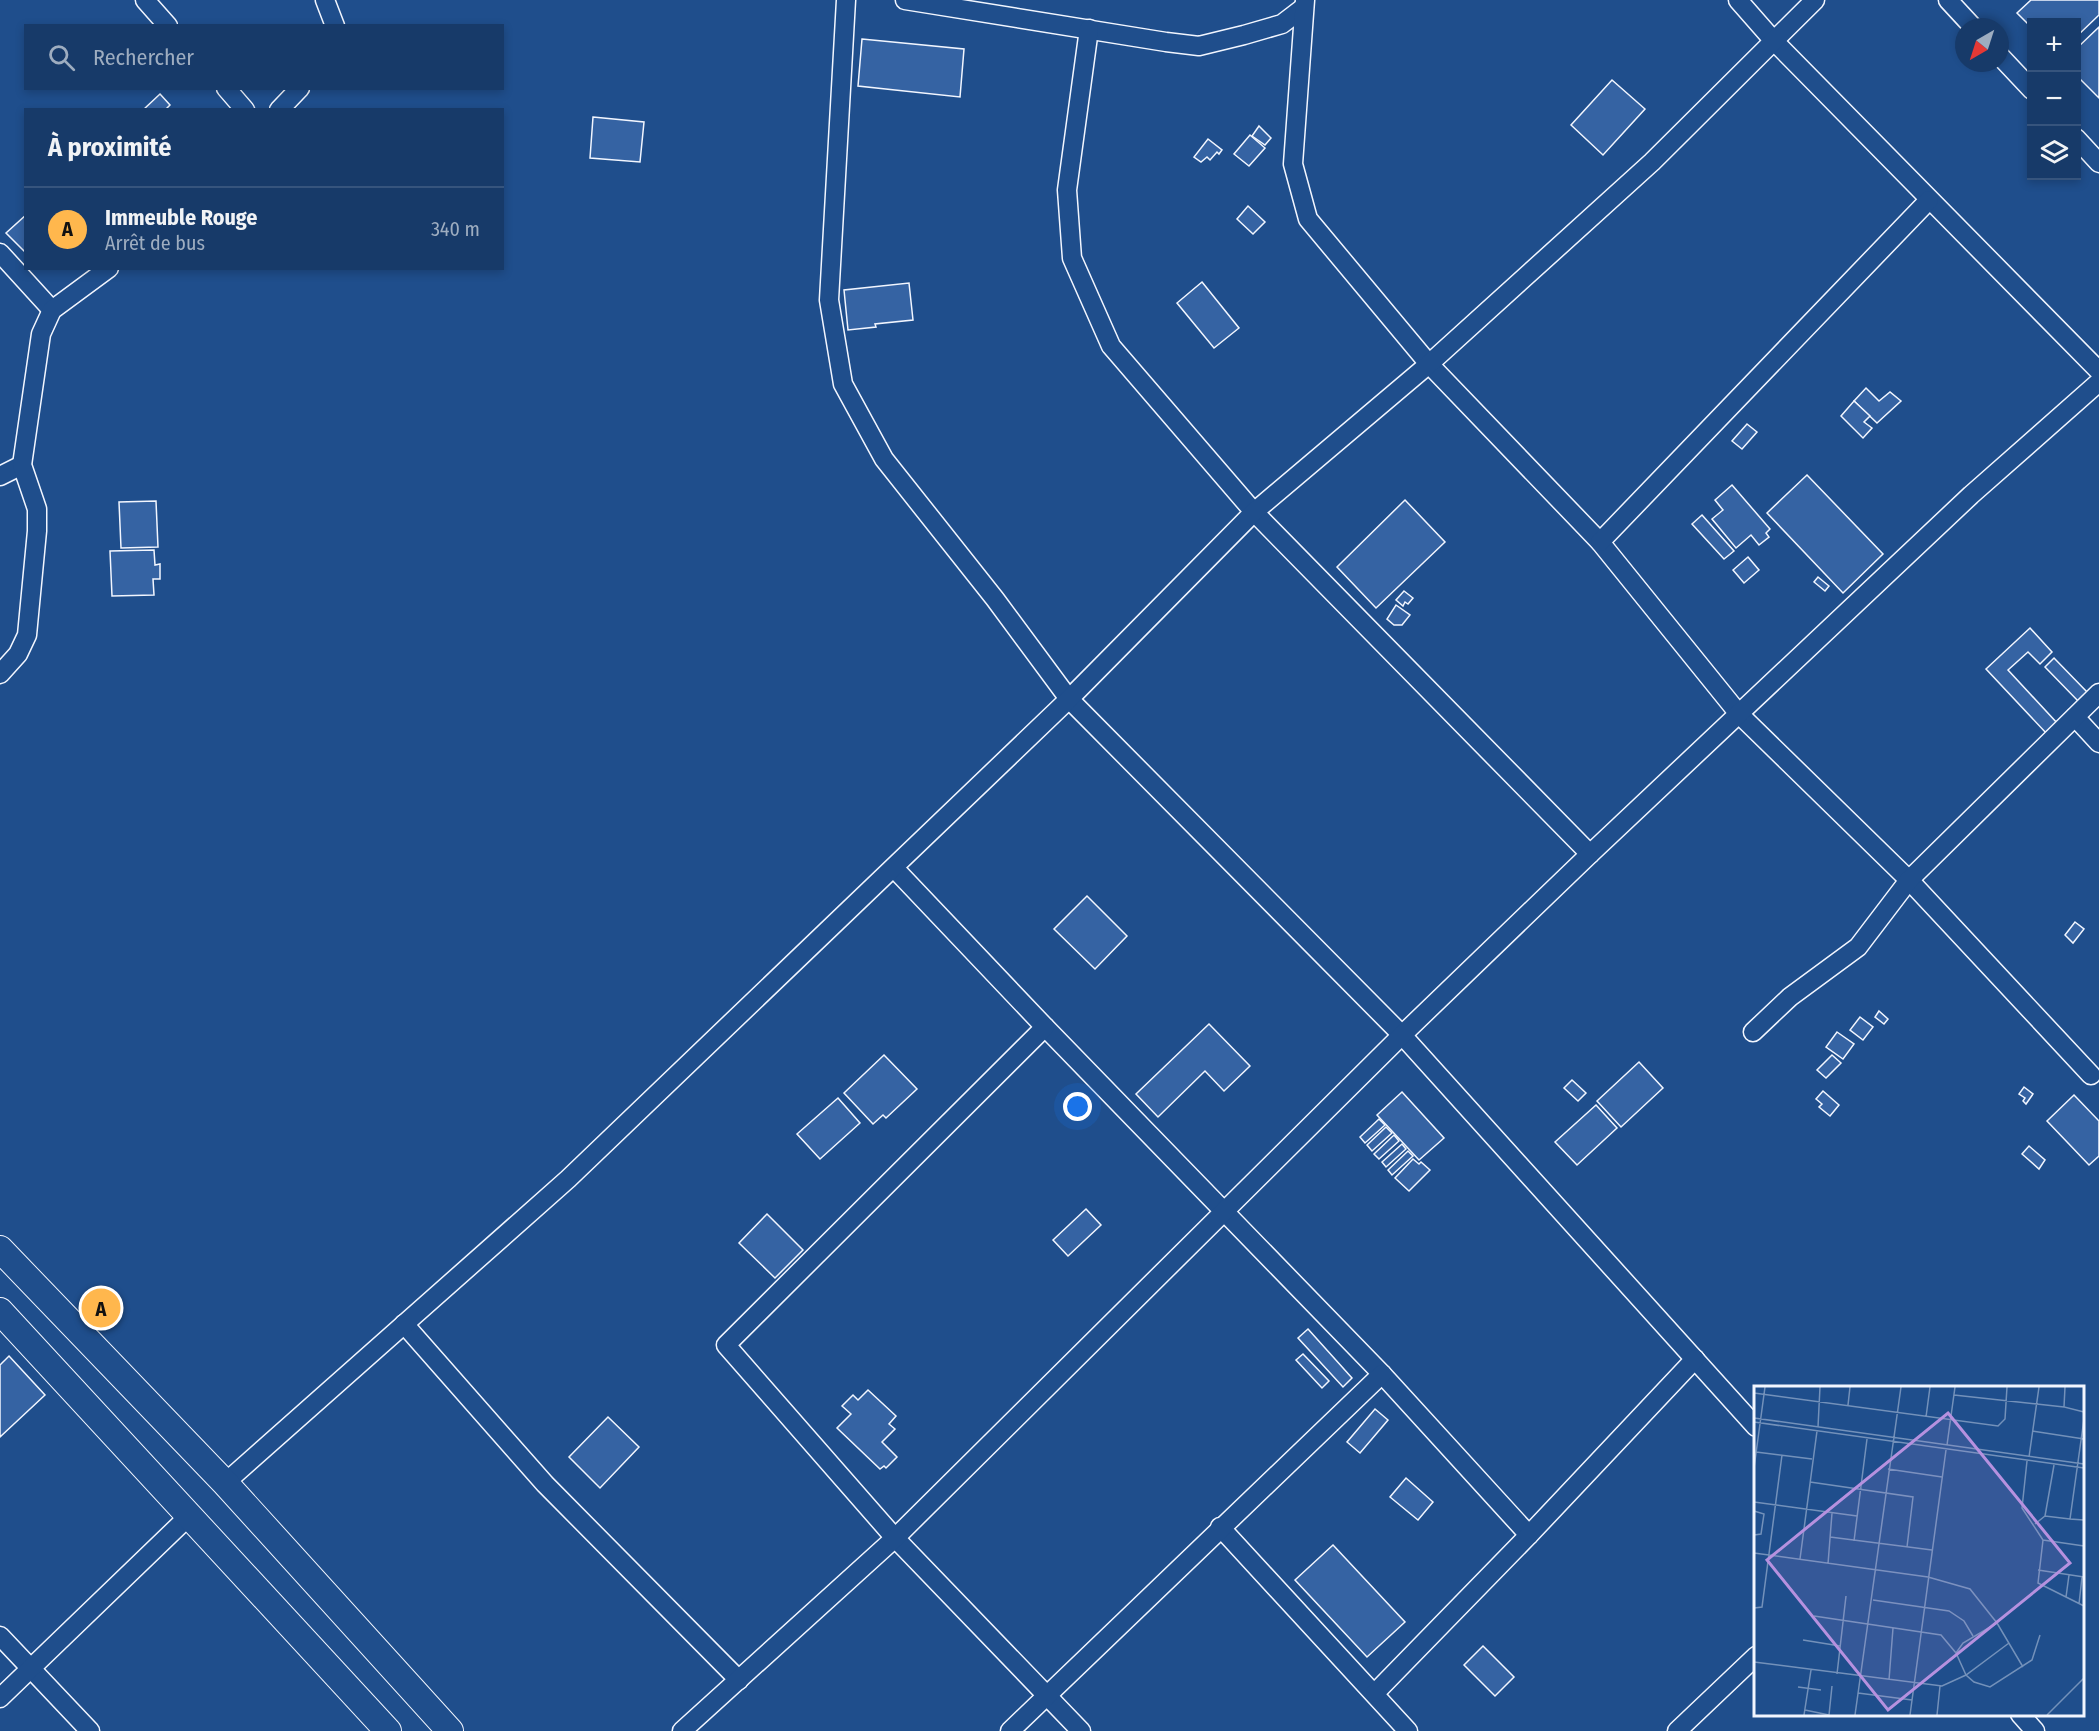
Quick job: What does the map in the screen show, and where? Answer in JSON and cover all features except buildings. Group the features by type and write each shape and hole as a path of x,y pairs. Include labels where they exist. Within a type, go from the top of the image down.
{"main road":[{"path":"0,1249 225,1483 450,1731"},
{"path":"0,1311 388,1731"}],"street":[{"path":"145,0 166,24"},
{"path":"325,0 334,24"},
{"path":"846,0 829,300 843,384 884,459 995,599 1069,699 1401,1035 1754,1426"},
{"path":"905,0 1199,46 1282,24 1304,4"},
{"path":"1738,0 1774,41 2099,371"},
{"path":"225,1483 567,1179 1069,699 1254,512 1429,364 1652,162 1815,0"},
{"path":"1948,0 1965,18"},
{"path":"1304,4 1293,164 1308,219 1429,364 1600,542 1739,714 1909,880 2091,1076"},
{"path":"1089,29 1067,190 1072,258 1111,346 1254,512 1590,854"},
{"path":"2009,66 2027,86"},
{"path":"228,90 243,108"},
{"path":"281,108 298,90"},
{"path":"2081,143 2099,163"},
{"path":"1600,542 1929,200"},
{"path":"0,253 52,310"},
{"path":"0,674 18,654 27,635 37,509 22,465 41,334 52,310 107,270"},
{"path":"681,1731 895,1538 1401,1035 1590,854 1971,495 2099,382"},
{"path":"0,476 22,465"},
{"path":"1753,1032 1790,997 1858,947 1909,880 2099,693"},
{"path":"2075,717 2099,743"},
{"path":"894,868 1382,1374 1529,1536"},
{"path":"1045,1027 726,1345 895,1538 1081,1731"},
{"path":"404,1324 545,1484 739,1680"},
{"path":"1375,1693 1529,1536 1695,1359"},
{"path":"1010,1731 1382,1374"},
{"path":"0,1698 190,1515"},
{"path":"1220,1527 1408,1731"},
{"path":"0,1636 90,1731"},
{"path":"1677,1731 1754,1657"},
{"path":"2022,1716 2036,1731"}],"place":[{"name":"Immeuble Rouge","path":"101,1308"}]}
